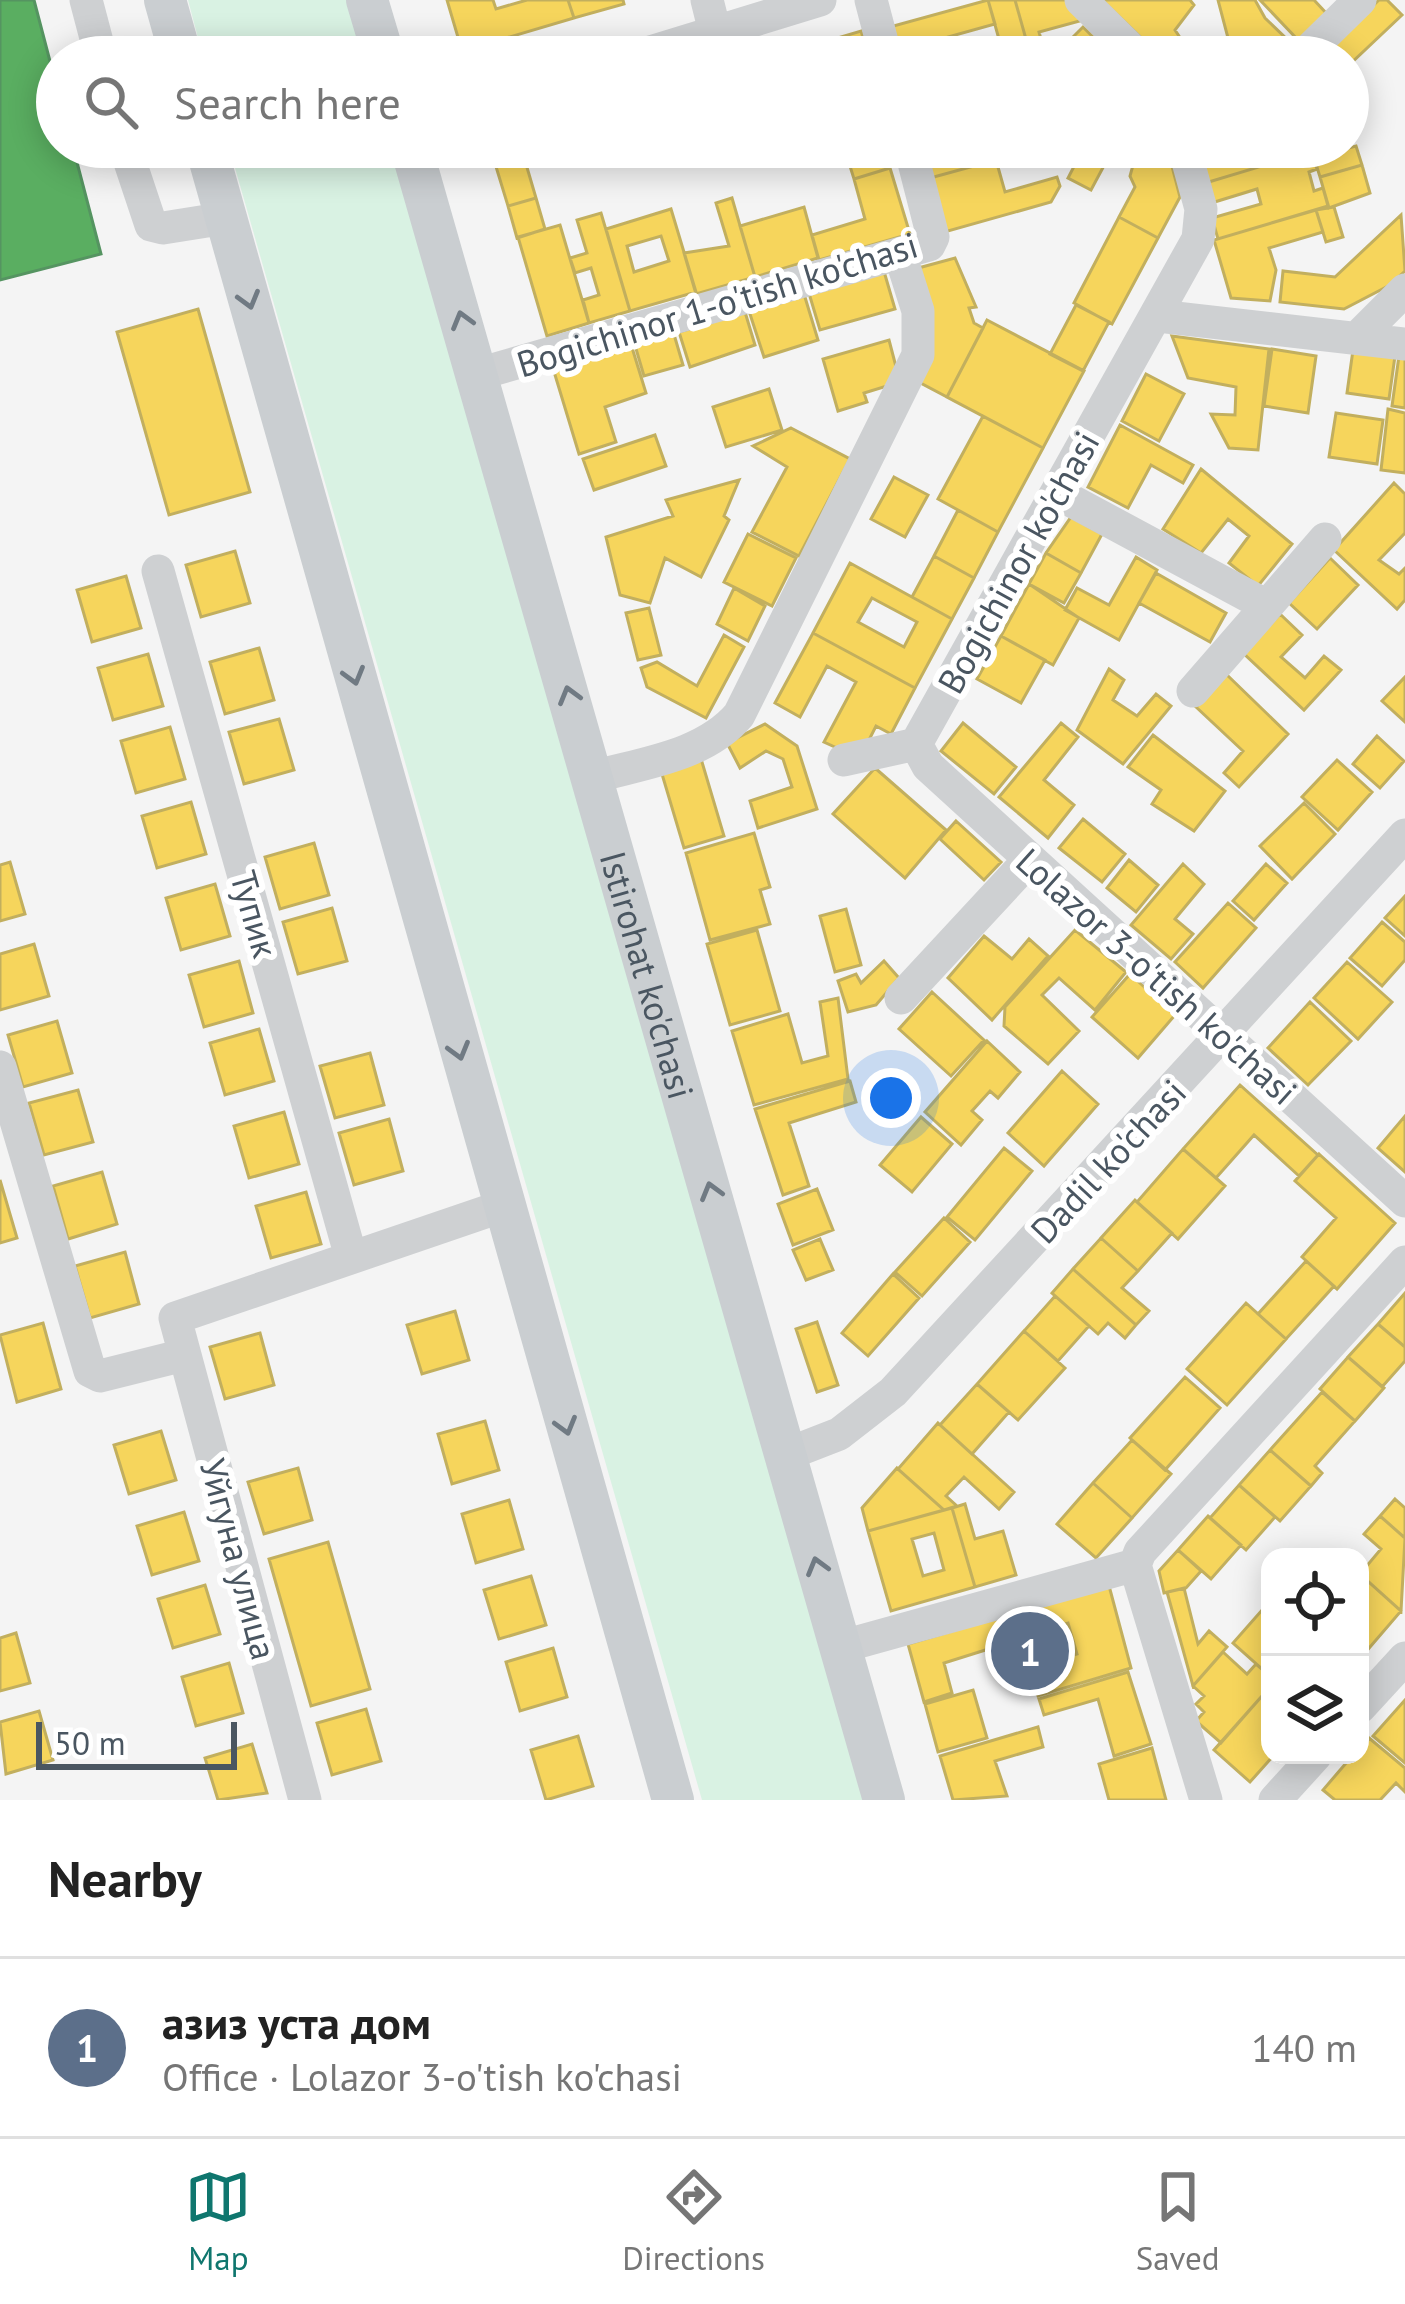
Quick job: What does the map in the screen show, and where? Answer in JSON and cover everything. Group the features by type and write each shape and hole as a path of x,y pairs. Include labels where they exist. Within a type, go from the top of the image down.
{"main road":[{"path":"165,0 175,36"},
{"path":"367,0 378,36"},
{"path":"212,168 673,1800"},
{"name":"Istirohat ko'chasi","path":"417,168 884,1800"}],"street":[{"path":"86,0 95,36"},
{"path":"673,36 711,16 820,0"},
{"path":"871,0 880,36"},
{"path":"1081,0 1117,36"},
{"path":"1323,36 1360,0"},
{"path":"132,168 151,225 163,228 226,218"},
{"name":"Bogichinor 1-o'tish ko'chasi","path":"478,374 933,243 915,168"},
{"name":"Bogichinor ko'chasi","path":"916,744 1158,316 1202,221 1189,168"},
{"path":"592,777 690,749 723,734 739,715 919,356 918,311 899,254"},
{"path":"1357,338 1405,290"},
{"path":"1158,316 1405,344"},
{"path":"1057,493 1267,606"},
{"path":"1193,692 1325,539"},
{"name":"Тупик","path":"158,571 351,1257"},
{"path":"844,760 916,744"},
{"name":"Lolazor 3-o'tish ko'chasi","path":"916,744 928,766 1405,1201"},
{"name":"Dadil ko'chasi","path":"785,1455 838,1433 893,1392 1405,835"},
{"path":"901,998 1030,859"},
{"path":"0,1067 93,1375 184,1355"},
{"path":"351,1257 503,1206"},
{"name":"Уйгуна улица","path":"304,1800 175,1318 351,1257"},
{"path":"1206,1800 1135,1565 1139,1552 1405,1262"},
{"path":"840,1647 1135,1565"},
{"path":"1369,1697 1405,1658"},
{"path":"1275,1800 1308,1764"}],"green space":[{"path":"188,0 348,0 359,36 197,36"},
{"path":"235,168 397,168 863,1800 702,1800"}],"building: Homes":[{"path":"447,0 493,0 496,9 527,0 568,0 574,18 513,36 458,36"},
{"path":"568,0 623,0 624,4 574,18"},
{"path":"988,0 995,24 952,36 888,36 886,28"},
{"path":"988,0 1015,0 1025,36 998,36"},
{"path":"1015,0 1068,0 1087,19 1039,32 1040,36 1025,36"},
{"path":"1102,0 1190,0 1194,5 1175,30 1179,36 1139,36"},
{"path":"1218,0 1255,0 1284,36 1227,36"},
{"path":"1260,0 1314,0 1327,14 1304,36 1294,36"},
{"path":"1379,0 1387,0 1402,15 1369,46 1369,36 1342,36"},
{"path":"496,168 527,168 536,198 508,206"},
{"path":"851,168 890,168 854,179"},
{"path":"890,168 910,234 819,260 812,235 865,219 854,179"},
{"path":"924,168 967,168 927,179"},
{"path":"967,168 998,168 1005,192 1057,177 1060,186 1051,202 941,233 926,179"},
{"path":"1073,168 1103,168 1091,190 1068,178"},
{"path":"1132,168 1172,168 1180,197 1158,238 1119,217 1135,187"},
{"path":"1197,168 1255,168 1202,184"},
{"path":"1255,168 1317,168 1309,172 1314,191 1323,188 1328,206 1218,239 1212,218 1261,204 1257,189 1208,204 1202,184"},
{"path":"1317,168 1352,168 1320,177"},
{"path":"1363,168 1370,193 1329,208 1320,177"},
{"path":"536,198 545,229 517,238 508,206"},
{"path":"732,198 755,277 696,294 684,253 729,246 716,203"},
{"path":"804,207 818,258 755,277 740,226"},
{"path":"1334,207 1343,237 1326,242 1316,210"},
{"path":"671,209 696,292 630,311 606,229","holes":["661,236 669,261 634,272 627,246"]},
{"path":"1316,210 1323,232 1269,248 1276,270 1270,301 1231,298 1214,240"},
{"path":"601,213 630,311 589,323 583,300 599,295 591,268 575,273 570,258 587,253 577,220"},
{"path":"1401,215 1405,271 1390,285 1344,309 1280,302 1283,271 1335,277"},
{"path":"1119,217 1158,238 1112,324 1074,303"},
{"path":"560,225 589,323 547,336 518,237"},
{"path":"955,258 976,307 969,308 974,323 983,328 947,397 915,380 911,270"},
{"path":"883,268 895,309 820,330 808,290"},
{"path":"804,294 818,340 764,357 749,311"},
{"path":"1076,305 1109,322 1083,371 1050,354"},
{"path":"198,309 250,492 169,515 117,332"},
{"path":"745,312 755,345 690,367 679,332"},
{"path":"987,320 1084,371 1043,448 947,397"},
{"path":"673,331 683,365 644,376 634,342"},
{"path":"1172,336 1269,349 1258,450 1229,448 1211,414 1235,415 1236,387 1188,378"},
{"path":"889,340 900,382 864,393 867,402 838,411 823,359"},
{"path":"630,341 646,393 605,407 616,442 579,454 552,365"},
{"path":"1272,349 1316,356 1308,413 1264,406"},
{"path":"1353,350 1395,356 1389,399 1347,393"},
{"path":"1399,356 1405,357 1405,408 1392,406"},
{"path":"1146,374 1184,394 1159,441 1122,421"},
{"path":"769,389 782,430 726,447 713,407"},
{"path":"1388,409 1405,413 1405,473 1381,470"},
{"path":"1336,413 1383,420 1377,464 1329,457"},
{"path":"983,416 1043,448 998,532 938,499"},
{"path":"1120,425 1193,465 1183,483 1151,465 1128,508 1088,487"},
{"path":"791,428 850,459 799,556 752,532 787,467 753,446"},
{"path":"655,435 666,466 594,490 583,459"},
{"path":"1201,469 1292,544 1258,586 1229,563 1249,536 1228,519 1201,553 1163,529"},
{"path":"894,477 928,495 905,537 871,519"},
{"path":"739,480 724,516 729,520 701,577 665,558 650,603 620,595 606,537 673,516 666,500"},
{"path":"1394,483 1405,494 1405,533 1379,560 1399,574 1405,568 1405,600 1397,609 1334,550"},
{"path":"958,510 998,532 974,578 934,556"},
{"path":"1071,517 1102,534 1081,573 1046,553"},
{"path":"748,534 796,558 772,606 724,582"},
{"path":"235,551 250,603 201,617 186,565"},
{"path":"1046,553 1081,573 1064,603 1029,584"},
{"path":"934,556 974,578 952,619 912,597"},
{"path":"1136,557 1157,570 1119,640 1065,610 1077,588 1109,605"},
{"path":"1330,558 1358,585 1317,629 1289,603"},
{"path":"850,563 952,619 915,688 813,633","holes":["872,598 917,622 904,647 858,622"]},
{"path":"1156,573 1226,613 1210,642 1139,603"},
{"path":"126,576 141,628 92,642 77,590"},
{"path":"1029,584 1079,618 1053,665 1001,636"},
{"path":"734,588 765,606 748,641 717,624"},
{"path":"649,608 661,655 638,660 626,613"},
{"path":"1280,614 1302,635 1281,657 1305,678 1324,656 1341,670 1304,710 1243,653"},
{"path":"813,633 915,688 891,734 876,726 869,740 837,748 824,742 856,682 827,666 800,717 775,703"},
{"path":"724,635 744,647 706,718 647,687 641,668 657,662 697,686"},
{"path":"1001,636 1045,660 1021,703 977,679"},
{"path":"259,648 274,700 225,714 210,662"},
{"path":"148,654 163,706 113,720 98,668"},
{"path":"1109,669 1124,680 1113,700 1137,716 1156,694 1171,706 1123,764 1077,730"},
{"path":"1226,674 1288,734 1239,787 1224,773 1243,751 1196,707"},
{"path":"1405,677 1405,722 1382,701"},
{"path":"279,719 294,770 244,784 229,732"},
{"path":"963,723 1016,767 994,794 941,751"},
{"path":"1061,723 1078,737 1044,780 1074,805 1048,838 999,797"},
{"path":"765,724 797,746 817,809 758,828 750,801 792,787 783,759 766,751 740,768 727,743"},
{"path":"170,727 185,779 136,793 121,741"},
{"path":"1153,735 1225,791 1194,831 1152,804 1161,790 1128,767"},
{"path":"1377,736 1404,761 1380,788 1353,764"},
{"path":"699,752 724,836 684,848 659,764"},
{"path":"1337,760 1372,792 1338,830 1302,797"},
{"path":"875,768 946,830 905,878 833,814"},
{"path":"191,802 206,854 157,868 142,816"},
{"path":"1304,803 1335,834 1292,879 1260,846"},
{"path":"1083,819 1125,854 1102,882 1059,848"},
{"path":"956,821 1001,862 984,880 940,839"},
{"path":"754,833 770,887 760,890 770,924 710,940 686,853"},
{"path":"314,843 329,895 280,909 265,857"},
{"path":"1129,860 1158,885 1136,912 1107,888"},
{"path":"10,862 25,914 0,921 0,865"},
{"path":"1183,864 1204,884 1175,919 1193,934 1171,959 1131,925"},
{"path":"1266,864 1287,883 1254,920 1233,901"},
{"path":"215,884 230,936 181,950 166,898"},
{"path":"1405,896 1405,936 1385,918"},
{"path":"1228,903 1256,928 1203,988 1175,962"},
{"path":"332,908 347,961 298,974 283,922"},
{"path":"846,909 861,965 835,972 820,916"},
{"path":"1382,922 1405,942 1405,960 1382,986 1350,958"},
{"path":"757,930 780,1011 730,1025 707,944"},
{"path":"1075,930 1126,972 1095,1010 1059,978 1042,995 1079,1031 1048,1064 1004,1026 1005,1007"},
{"path":"984,936 1012,959 1029,939 1048,956 992,1020 948,978"},
{"path":"34,944 49,996 0,1010 0,954"},
{"path":"239,961 253,1013 204,1027 189,975"},
{"path":"884,961 899,978 876,1005 848,1012 838,981 856,974 861,983"},
{"path":"1347,962 1392,1002 1358,1039 1314,998"},
{"path":"1130,974 1175,1015 1138,1058 1092,1017"},
{"path":"932,992 984,1040 951,1076 899,1029"},
{"path":"838,998 848,1079 754,1105 732,1031 788,1014 802,1063 828,1056 820,1002"},
{"path":"1310,1002 1351,1041 1308,1085 1268,1048"},
{"path":"57,1021 72,1073 23,1087 8,1035"},
{"path":"259,1029 274,1081 225,1095 210,1043"},
{"path":"987,1041 1020,1072 998,1098 990,1091 972,1111 982,1120 961,1145 925,1112"},
{"path":"370,1053 384,1105 335,1118 320,1066"},
{"path":"1062,1071 1098,1104 1044,1166 1008,1133"},
{"path":"850,1081 856,1102 789,1123 809,1186 783,1195 755,1109"},
{"path":"1240,1085 1318,1155 1299,1176 1254,1135 1216,1178 1183,1149"},
{"path":"78,1090 93,1142 44,1155 29,1103"},
{"path":"284,1112 299,1164 249,1178 234,1126"},
{"path":"1405,1116 1405,1172 1378,1148"},
{"path":"921,1117 952,1144 912,1192 880,1165"},
{"path":"389,1119 403,1171 354,1185 339,1133"},
{"path":"1004,1148 1032,1171 975,1240 947,1217"},
{"path":"1183,1149 1225,1186 1178,1239 1137,1202"},
{"path":"1319,1154 1395,1223 1337,1289 1302,1257 1336,1218 1295,1181"},
{"path":"102,1172 117,1224 68,1239 53,1186"},
{"path":"0,1180 17,1238 0,1243"},
{"path":"817,1189 833,1230 793,1245 778,1204"},
{"path":"306,1192 321,1244 271,1258 256,1206"},
{"path":"1135,1200 1172,1233 1138,1271 1101,1238"},
{"path":"944,1218 970,1242 922,1296 895,1272"},
{"path":"1101,1238 1138,1271 1122,1288 1149,1311 1136,1325 1073,1269"},
{"path":"820,1239 833,1270 806,1280 793,1250"},
{"path":"125,1252 139,1304 90,1318 75,1266"},
{"path":"1306,1261 1334,1286 1286,1339 1258,1314"},
{"path":"1073,1269 1136,1325 1125,1338 1108,1323 1098,1334 1052,1293"},
{"path":"893,1274 919,1298 868,1356 842,1333"},
{"path":"1405,1293 1405,1347 1378,1324"},
{"path":"1055,1296 1089,1326 1058,1361 1024,1331"},
{"path":"1246,1303 1286,1339 1227,1405 1187,1369"},
{"path":"455,1311 469,1360 422,1374 407,1325"},
{"path":"817,1322 838,1385 817,1392 796,1329"},
{"path":"43,1323 61,1389 17,1402 0,1335"},
{"path":"1378,1324 1405,1347 1405,1361 1382,1387 1348,1357"},
{"path":"1024,1331 1065,1368 1018,1420 977,1384"},
{"path":"260,1333 274,1385 225,1399 210,1347"},
{"path":"1348,1357 1384,1388 1355,1421 1320,1389"},
{"path":"1185,1377 1220,1408 1165,1470 1130,1438"},
{"path":"977,1384 1009,1412 972,1454 940,1425"},
{"path":"1322,1392 1355,1421 1315,1466 1322,1473 1311,1486 1270,1450"},
{"path":"485,1421 499,1470 452,1484 438,1434"},
{"path":"938,1423 1014,1492 999,1509 964,1477 946,1496 957,1506 944,1510 898,1469"},
{"path":"161,1431 176,1480 129,1494 114,1445"},
{"path":"1132,1440 1171,1474 1132,1518 1093,1483"},
{"path":"1270,1450 1311,1486 1280,1521 1239,1485"},
{"path":"298,1468 312,1520 264,1534 248,1482"},
{"path":"897,1468 944,1510 868,1531 862,1508"},
{"path":"1093,1483 1132,1518 1096,1558 1057,1524"},
{"path":"1239,1485 1275,1517 1246,1550 1210,1518"},
{"path":"1395,1499 1405,1508 1405,1538 1380,1516"},
{"path":"509,1500 523,1549 476,1563 462,1514"},
{"path":"965,1504 975,1539 1003,1531 1016,1575 975,1587 952,1508"},
{"path":"952,1508 975,1587 891,1611 868,1531","holes":["934,1533 944,1570 923,1576 912,1539"]},
{"path":"184,1512 199,1561 152,1575 137,1526"},
{"path":"1208,1516 1241,1545 1211,1579 1178,1550"},
{"path":"1380,1516 1405,1538 1401,1611 1369,1582 1369,1563 1381,1549 1364,1534"},
{"path":"328,1542 370,1689 311,1706 269,1559"},
{"path":"1178,1550 1201,1571 1186,1588 1164,1593 1159,1571"},
{"path":"531,1576 546,1625 499,1639 484,1590"},
{"path":"1108,1582 1131,1668 1038,1696 1029,1668 1077,1654 1068,1623 1023,1636 1015,1610"},
{"path":"1369,1582 1401,1611 1369,1648"},
{"path":"205,1585 220,1634 173,1648 158,1599"},
{"path":"1184,1588 1198,1644 1209,1631 1227,1647 1193,1686 1167,1592"},
{"path":"1261,1611 1261,1668 1233,1643"},
{"path":"1009,1614 1027,1672 1004,1680 995,1647 944,1663 952,1693 924,1702 908,1644"},
{"path":"16,1633 30,1683 0,1691 0,1638"},
{"path":"553,1648 567,1697 520,1711 506,1662"},
{"path":"1223,1652 1247,1674 1256,1664 1261,1668 1261,1697 1221,1743 1196,1721 1204,1712 1196,1704 1204,1696 1193,1686"},
{"path":"229,1663 243,1713 196,1726 182,1677"},
{"path":"1128,1672 1151,1744 1114,1756 1098,1699 1044,1715 1039,1699"},
{"path":"973,1690 987,1738 938,1752 925,1704"},
{"path":"1261,1697 1261,1764 1266,1764 1250,1782 1214,1750"},
{"path":"1405,1700 1405,1763 1373,1736"},
{"path":"366,1709 381,1761 332,1775 317,1723"},
{"path":"39,1711 53,1760 6,1774 0,1722"},
{"path":"1038,1727 1043,1747 995,1761 1007,1796 953,1800 940,1756"},
{"path":"578,1736 593,1786 546,1800 531,1750"},
{"path":"1369,1738 1405,1768 1405,1792 1396,1783 1380,1800 1335,1800 1323,1790 1345,1764 1369,1764"},
{"path":"252,1744 267,1793 218,1800 205,1758"},
{"path":"1152,1748 1166,1800 1109,1800 1099,1764"}],"building: Public":[{"path":"0,0 34,0 43,36 36,36 36,168 78,168 101,254 0,280"}],"place":[{"name":"азиз уста дом","path":"1030,1651"}]}
